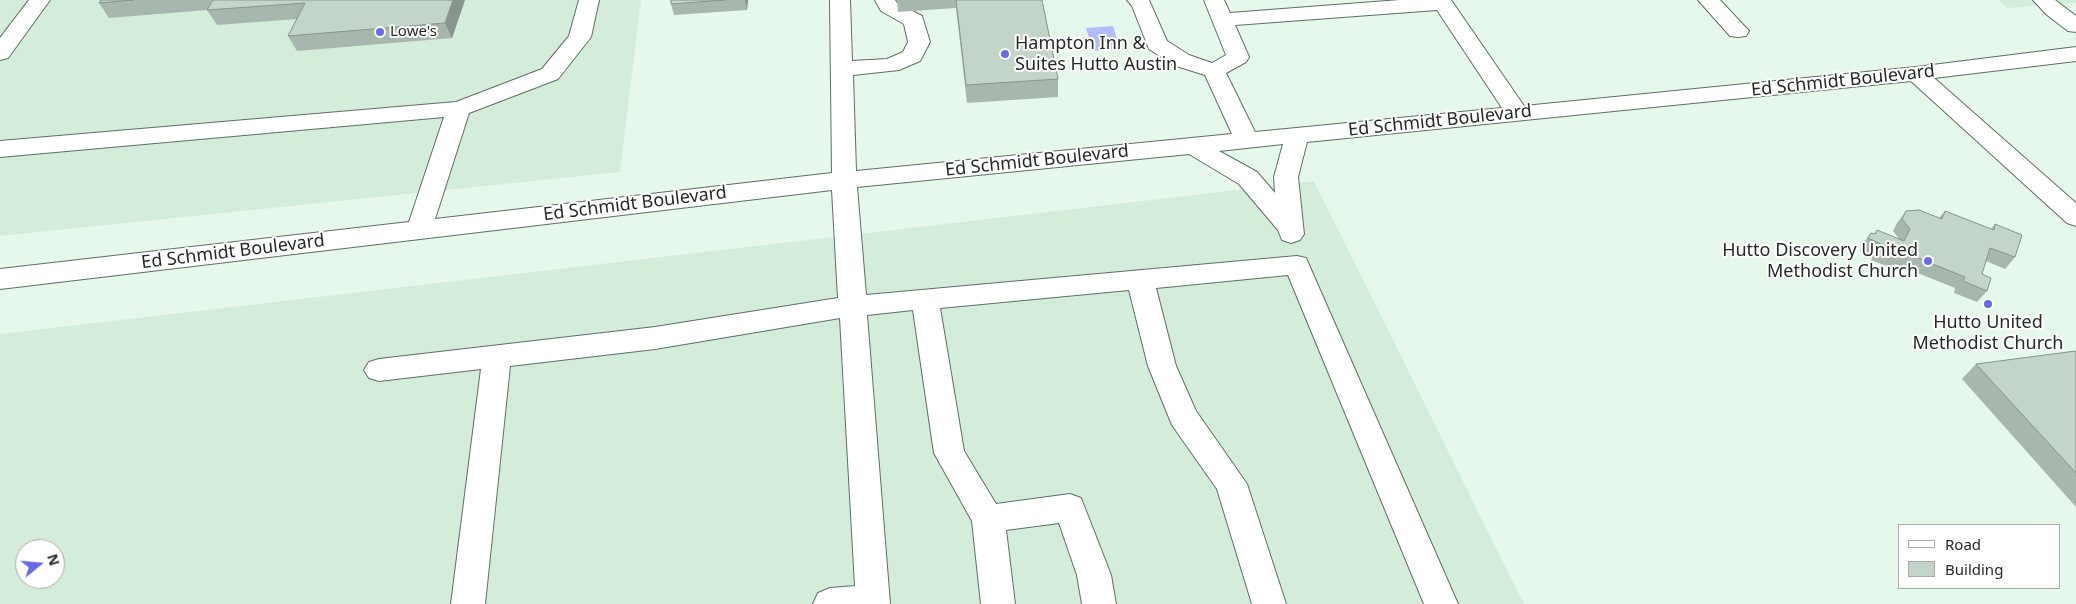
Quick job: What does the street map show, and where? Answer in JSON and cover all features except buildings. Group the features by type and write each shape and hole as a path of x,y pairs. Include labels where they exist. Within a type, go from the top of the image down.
{"street":[{"path":"0,53 40,0"},
{"path":"0,149 459,109 550,74 580,37 588,0"},
{"path":"830,604 872,602 844,180 840,0"},
{"path":"842,69 891,65 912,56 919,42 914,21 888,7 885,0"},
{"path":"1137,0 1141,3 1157,44 1181,60 1214,71 1247,140"},
{"path":"1214,0 1238,57 1214,71"},
{"path":"1708,0 1738,30"},
{"path":"2043,0 2054,11 2076,26"},
{"path":"1222,20 1442,2 1517,113"},
{"name":"Ed Schmidt Boulevard","path":"0,279 844,180 1916,74 2076,54"},
{"path":"1916,74 2076,217"},
{"path":"419,230 459,109"},
{"path":"1296,135 1286,178 1297,265 1441,604"},
{"path":"1192,145 1248,178 1291,229"},
{"path":"379,370 654,338 852,306 1297,265"},
{"path":"1140,280 1162,366 1183,417 1231,484 1269,604"},
{"path":"925,300 949,453 988,518 998,604"},
{"path":"468,604 496,356"},
{"path":"988,518 1070,508 1094,575 1099,604"}],"shaded area":[{"path":"0,0 641,0 620,172 0,236"},
{"path":"1998,0 2076,0 2076,3 2008,8"},
{"path":"1314,181 1524,604 0,604 0,334"}],"water":[{"path":"1113,26 1120,49 1093,51 1086,28"}],"place":[{"name":"Lowe's","path":"380,32"},
{"name":"Hampton Inn & Suites Hutto Austin","path":"1005,54"},
{"name":"Hutto Discovery United Methodist Church","path":"1928,261"},
{"name":"Hutto United Methodist Church","path":"1988,304"}]}
